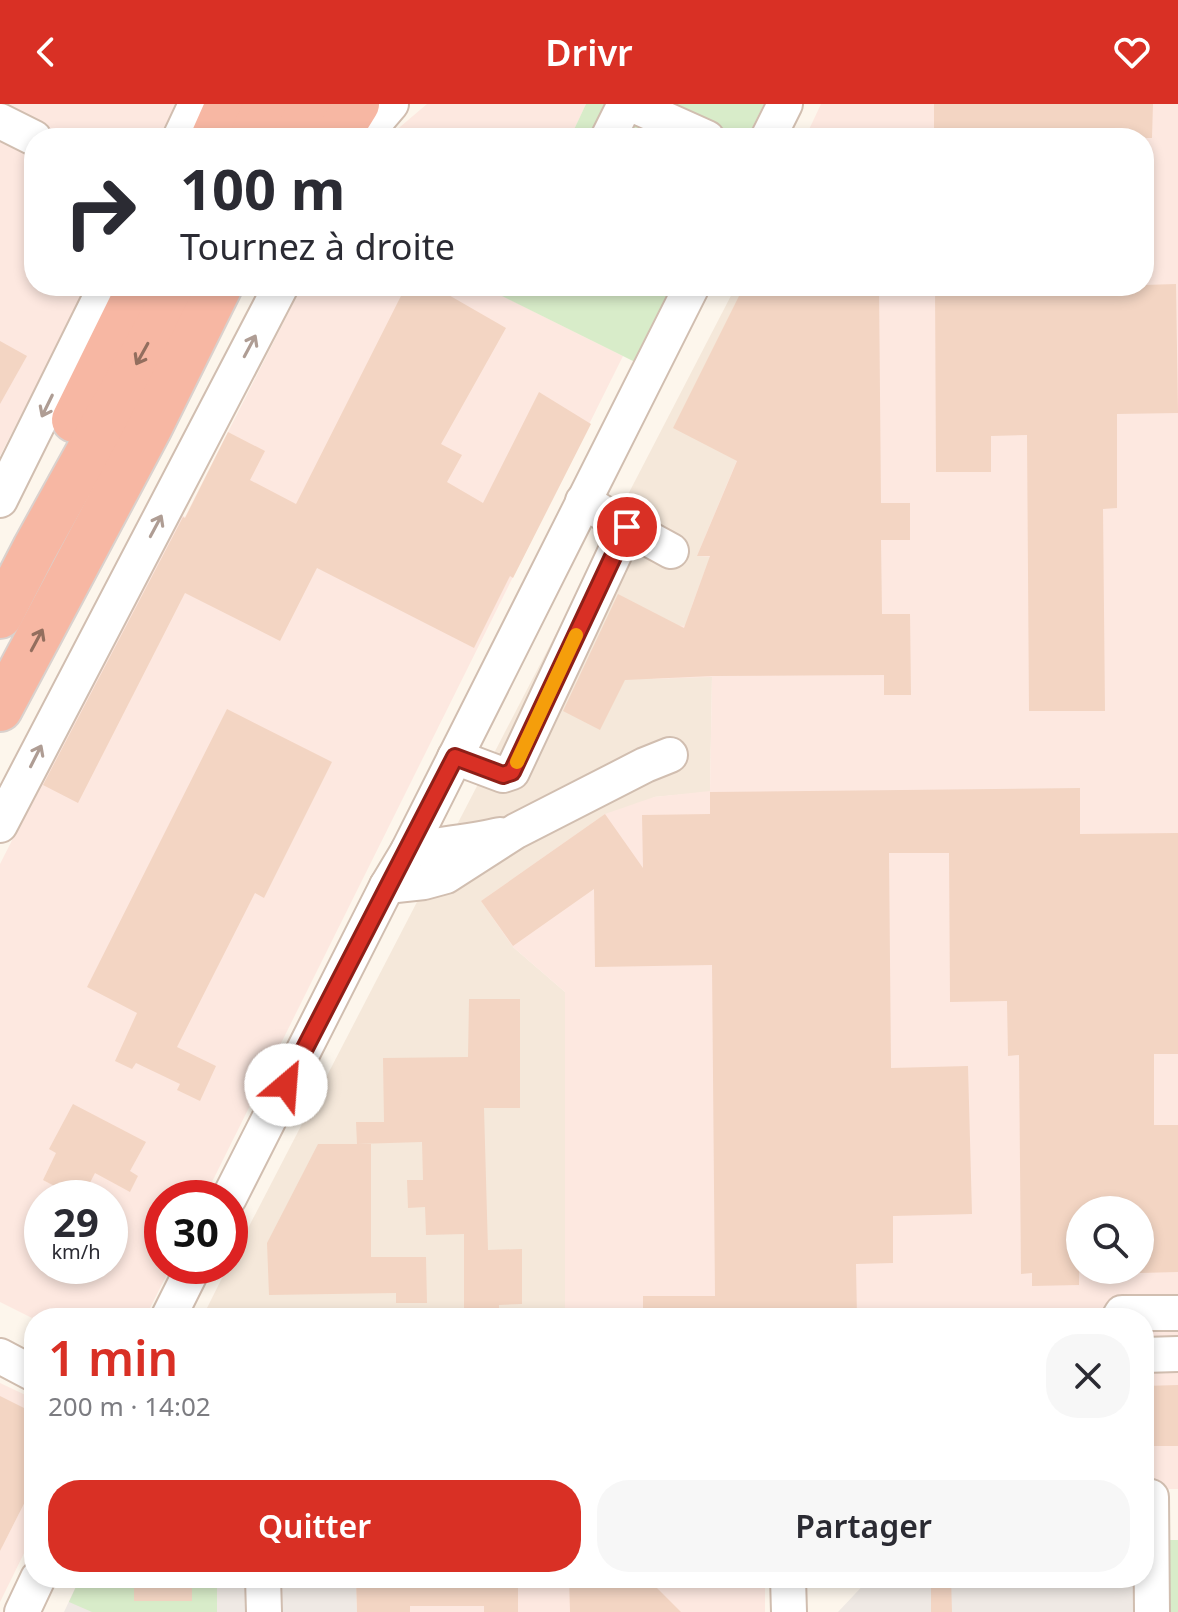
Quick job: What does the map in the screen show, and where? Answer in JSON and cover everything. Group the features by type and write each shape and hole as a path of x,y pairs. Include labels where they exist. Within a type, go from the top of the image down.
{"highway":[{"path":"217,128 228,104"},
{"path":"256,128 267,104"},
{"path":"300,128 313,104"},
{"path":"342,128 357,104"},
{"path":"0,604 79,410 135,296"},
{"path":"0,616 174,296"},
{"path":"0,709 149,429 215,296"},
{"path":"149,429 240,296"}],"street":[{"path":"185,128 196,104"},
{"path":"371,128 391,104"},
{"path":"613,128 625,104"},
{"path":"631,104 685,128"},
{"path":"773,128 785,104"},
{"path":"0,121 24,133"},
{"path":"0,500 101,296"},
{"path":"0,825 276,296"},
{"path":"238,1180 387,886 408,851 687,296"},
{"path":"583,501 671,551"},
{"path":"455,757 503,775 512,772 627,527"},
{"path":"387,886 446,876 516,831 670,755"},
{"path":"408,851 516,831"},
{"path":"173,1308 185,1284"},
{"path":"1154,1313 1178,1313"},
{"path":"0,1336 24,1348"},
{"path":"1154,1355 1178,1354"},
{"path":"0,1356 24,1369"},
{"path":"1154,1574 1158,1497"},
{"path":"22,1612 33,1588"},
{"path":"263,1588 264,1612"},
{"path":"788,1588 789,1612"},
{"path":"1152,1612 1153,1588"}],"shaded area":[{"path":"0,104 180,104 168,128 24,128 24,296 82,296 0,456"},
{"path":"427,104 586,104 575,128 399,128"},
{"path":"821,104 1178,104 1178,1489 1154,1489 1154,1308 565,1308 565,992 513,947 481,901 605,814 654,797 710,791 712,677 652,679 672,626 708,625 707,608 691,608 710,557 697,556 797,316 758,296 1154,296 1154,128 810,128"},
{"path":"297,296 503,296 623,356 213,1180 144,1180 144,1284 162,1284 150,1308 24,1308 24,1314 0,1302 0,864 178,513 185,517"},
{"path":"731,296 758,296 797,316 710,556 707,608 653,679 712,676 710,792 654,797 513,947 565,992 565,1308 207,1308 219,1284 248,1284 248,1228"},
{"path":"0,1383 24,1394 24,1553 0,1602"},
{"path":"75,1588 356,1588 357,1612 64,1612"},
{"path":"356,1588 765,1588 765,1612 357,1612"},
{"path":"861,1588 1138,1588 1138,1612 838,1612"}],"green space":[{"path":"586,104 764,104 752,128 575,128"},
{"path":"502,296 669,296 637,363"},
{"path":"1167,1540 1178,1540 1178,1612 1167,1612"},
{"path":"75,1588 217,1588 217,1612 92,1612 69,1602"}],"building":[{"path":"934,104 1153,104 1152,128 934,128"},
{"path":"1176,284 1178,413 1117,414 1117,508 1103,509 1105,711 1029,711 1027,435 991,436 991,472 936,472 935,296 1154,296 1154,285"},
{"path":"401,296 450,296 506,328 441,444 462,455 447,482 483,503 539,392 591,424 474,648 317,568 280,641 185,593 78,803 43,785 228,432 265,451 250,480 296,504"},
{"path":"739,296 879,296 881,503 910,503 910,540 881,540 882,614 910,614 911,695 884,695 884,675 625,680 600,730 563,711 618,594 684,628 710,556 697,556 737,461 673,428"},
{"path":"0,341 27,356 0,404"},
{"path":"227,709 332,762 264,898 255,893 177,1047 216,1066 200,1101 177,1090 180,1084 136,1063 132,1069 115,1061 137,1013 87,987"},
{"path":"1080,788 1080,834 1178,833 1178,1054 1154,1054 1154,1125 1178,1125 1178,1272 1154,1273 1154,1196 1066,1196 1066,1284 1079,1285 1032,1286 1032,1273 1021,1274 1019,1055 1008,1056 1007,1001 950,1002 949,853 889,853 891,1068 968,1066 972,1214 893,1216 893,1263 856,1264 857,1308 643,1308 643,1296 715,1296 712,965 595,967 594,889 513,946 481,901 605,814 643,868 642,815 710,814 710,792"},
{"path":"469,999 520,999 520,1108 484,1108 488,1250 522,1249 522,1304 499,1305 499,1308 464,1308 464,1234 426,1235 425,1207 408,1208 407,1180 423,1180 422,1142 357,1144 356,1122 384,1122 383,1058 468,1057"},
{"path":"73,1104 146,1142 130,1171 138,1176 130,1192 128,1180 108,1180 95,1173 91,1180 43,1180 56,1153 49,1149"},
{"path":"318,1144 371,1144 371,1257 426,1257 427,1303 396,1303 396,1293 269,1295 267,1243"},
{"path":"1178,1385 1178,1446 1154,1446 1154,1386"},
{"path":"0,1396 24,1408 24,1504 0,1551"},
{"path":"134,1588 192,1588 192,1601 134,1601"},
{"path":"356,1588 518,1588 518,1612 484,1612 484,1606 410,1606 410,1612 357,1612"},
{"path":"569,1588 657,1588 681,1612 570,1612"},
{"path":"931,1588 951,1588 952,1612 931,1612"}],"slow traffic":[{"path":"517,762 576,635"}],"route":[{"path":"286,1085 455,757 503,775 512,772 627,527"}]}
